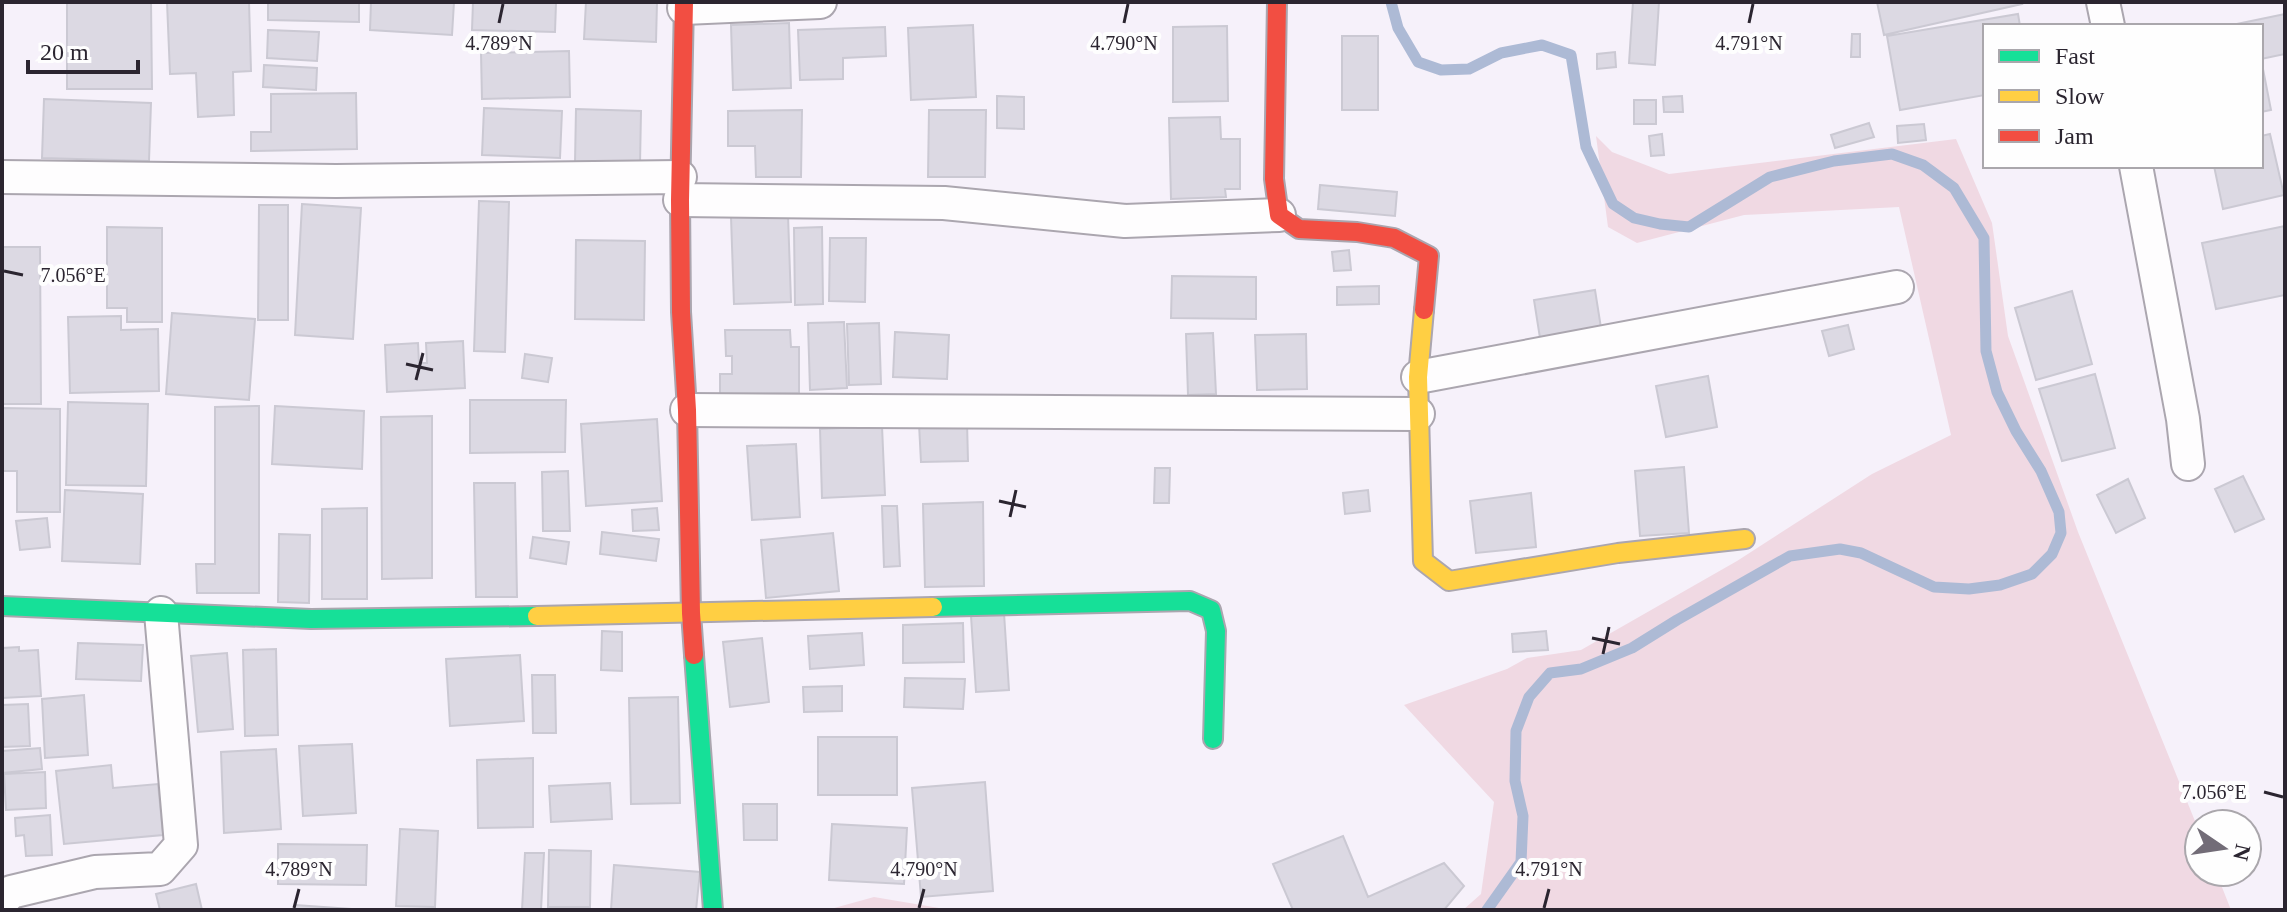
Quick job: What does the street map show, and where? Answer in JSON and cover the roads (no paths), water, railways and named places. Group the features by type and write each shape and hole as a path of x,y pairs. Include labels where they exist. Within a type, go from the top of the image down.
{"street":[{"path":"713,910 691,613 687,410 681,312 684,5 820,2"},
{"path":"1277,2 1274,179 1279,215"},
{"path":"2103,2 2108,24"},
{"path":"2136,168 2183,419 2188,464"},
{"path":"2,177 680,189 944,203 1125,221 1279,215 1299,229 1357,232 1394,238 1429,256 1418,377 1423,561 1449,581 1618,553 1745,539"},
{"path":"1418,377 1897,287"},
{"path":"687,410 1418,414"},
{"path":"2,606 339,619 1190,601 1211,610 1216,631 1213,739"},
{"path":"2,901 11,892 95,872 160,869 181,845 161,613"}],"waterway":[{"path":"1391,2 1398,28 1418,62 1441,70 1469,69 1501,53 1542,45 1571,55 1586,147 1613,204 1634,218 1689,227 1770,177 1834,161 1892,154 1923,165 1954,188 1984,238 1986,351 1997,392 2041,471 2059,512 2061,533 2052,554 2032,574 2000,585 1969,589 1934,587 1861,553 1840,549 1790,556 1632,648 1581,669 1550,673 1529,697 1516,731 1515,781 1523,816 1521,862 1487,910"}]}
